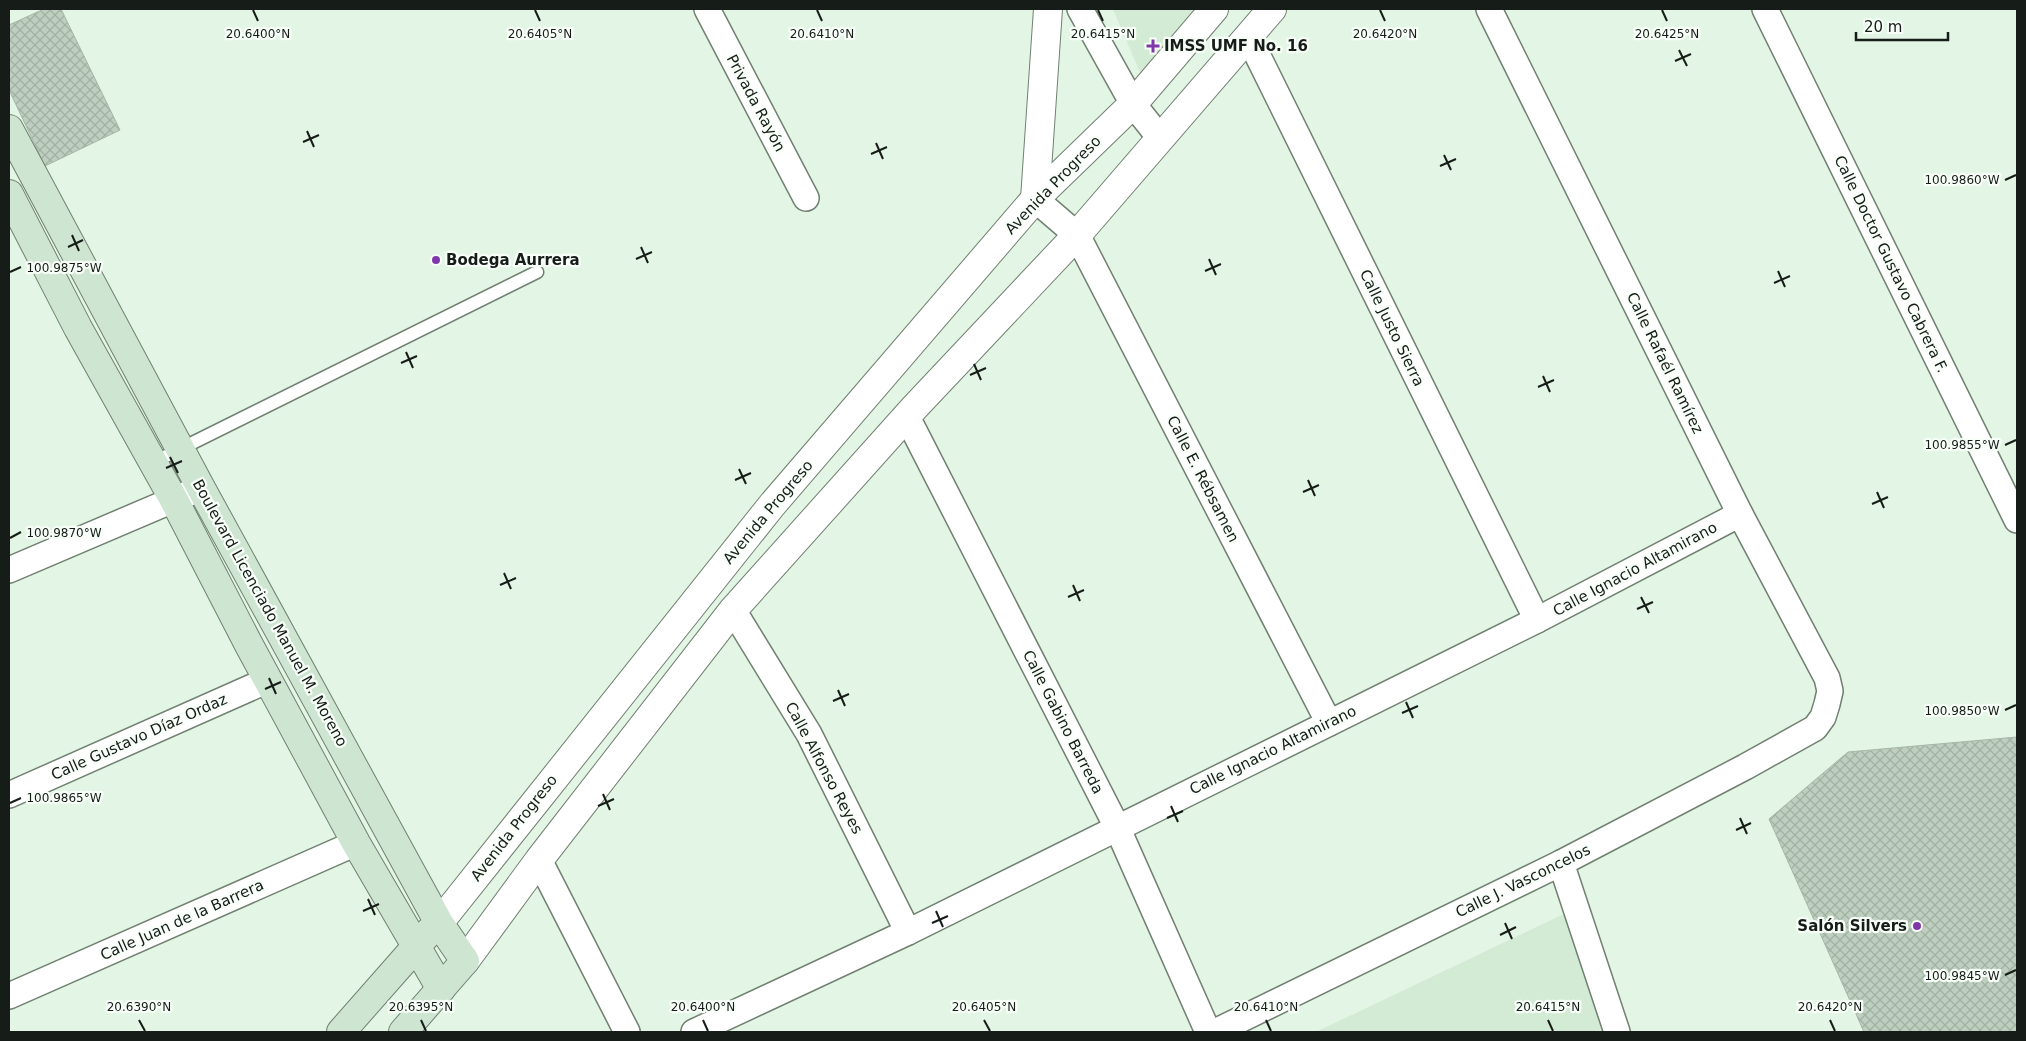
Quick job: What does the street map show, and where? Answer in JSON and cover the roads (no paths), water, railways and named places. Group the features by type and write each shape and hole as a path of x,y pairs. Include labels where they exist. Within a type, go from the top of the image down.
{"main road":[{"name":"Boulevard Licenciado Manuel M. Moreno","path":"9,129 201,488 439,923 466,961"},
{"name":"Boulevard Licenciado Manuel M. Moreno","path":"9,194 78,328 174,500 356,843 441,989"},
{"name":"Avenida Progreso","path":"340,1032 416,945 439,923"},
{"path":"403,1032 466,961"}],"street":[{"name":"Privada Rayón","path":"706,9 806,198"},
{"path":"1048,9 1035,199 1077,235"},
{"path":"1080,9 1133,104 1160,138"},
{"name":"Avenida Progreso","path":"439,923 772,505 1035,199 1133,104 1214,9"},
{"path":"466,961 539,860 733,610 907,417 1077,235 1272,9"},
{"name":"Calle Rafaél Ramírez","path":"1489,9 1740,514 1827,678 1830,691 1823,717"},
{"name":"Calle Doctor Gustavo Cabrera F.","path":"1765,9 2017,520"},
{"name":"Calle Justo Sierra","path":"1248,36 1537,620"},
{"name":"Calle E. Rébsamen","path":"1077,235 1329,722"},
{"name":"Calle Gabino Barreda","path":"907,417 1117,828 1208,1032"},
{"path":"9,570 201,488"},
{"name":"Calle Ignacio Altamirano","path":"694,1032 908,932 1537,620 1740,514"},
{"name":"Calle Alfonso Reyes","path":"733,610 809,734 908,932"},
{"name":"Calle Gustavo Díaz Ordaz","path":"9,795 268,680"},
{"name":"Calle J. Vasconcelos","path":"1215,1032 1561,863 1745,767 1815,728 1823,717"},
{"name":"Calle Juan de la Barrera","path":"9,996 356,843"},
{"path":"539,860 627,1032"},
{"path":"1561,863 1617,1032"}],"lane":[{"path":"152,462 537,272"}],"place":[{"name":"IMSS UMF No. 16","path":"1153,46"},
{"name":"Bodega Aurrera","path":"436,260"},
{"name":"Salón Silvers","path":"1917,926"}]}
